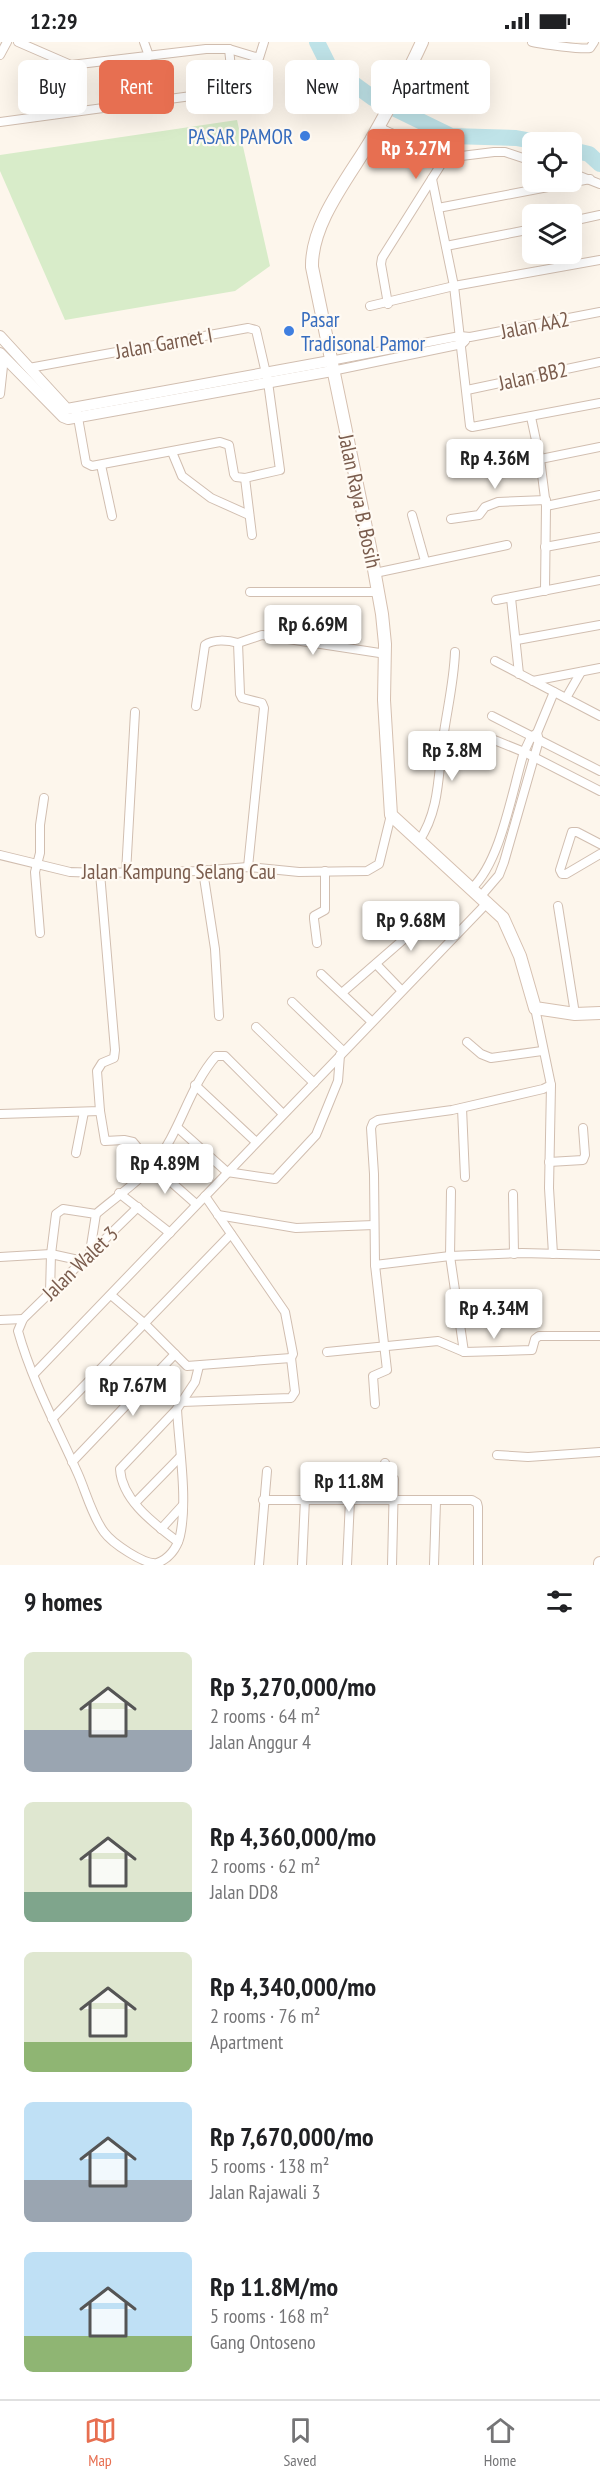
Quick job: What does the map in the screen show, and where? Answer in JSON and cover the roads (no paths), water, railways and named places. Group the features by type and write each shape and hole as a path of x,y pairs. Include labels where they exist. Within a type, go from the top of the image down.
{"main road":[{"name":"Jalan Raya B. Bosih","path":"392,814 384,700 386,654 378,592 331,366 312,267 312,253 319,228 378,127 422,42"},
{"path":"392,814 503,918 527,977 535,1008 575,1014 599,1013"}],"street":[{"path":"0,55 7,42"},
{"path":"18,42 71,65 206,49 229,50 259,58 264,42"},
{"path":"144,42 148,56"},
{"path":"175,42 176,53"},
{"path":"532,42 582,50 590,48 594,42"},
{"path":"87,110 228,91 233,86 229,50"},
{"path":"0,122 54,114"},
{"path":"378,127 445,158 494,152 522,159"},
{"path":"388,304 382,258 445,158"},
{"path":"582,176 600,184"},
{"path":"432,179 454,286 469,423 472,427 600,403"},
{"path":"438,208 590,179"},
{"path":"582,218 600,215"},
{"path":"446,246 522,231"},
{"path":"370,306 388,304 454,286 600,260"},
{"name":"Jalan AA2","path":"331,366 600,312"},
{"name":"Jalan Garnet I","path":"29,368 248,328 256,330 267,377 280,470 245,478"},
{"path":"0,336 67,409 77,413"},
{"path":"2,355 63,417 331,366"},
{"path":"0,393 2,355"},
{"name":"Jalan BB2","path":"467,390 600,362"},
{"path":"77,413 86,464 93,466 225,442 229,445 234,474 236,477 245,478 252,535"},
{"path":"531,417 546,503 545,591"},
{"path":"491,469 600,447"},
{"path":"172,452 182,476 211,498 249,515"},
{"path":"101,465 112,516"},
{"path":"451,519 479,515 485,507 498,502 546,503 600,495"},
{"path":"412,515 425,561"},
{"path":"545,547 600,537"},
{"path":"375,573 507,545"},
{"path":"496,600 600,580"},
{"path":"250,592 378,592"},
{"path":"511,598 519,674"},
{"path":"517,640 600,625"},
{"path":"196,706 205,645 209,642 238,643 262,635 386,654"},
{"path":"238,643 240,694 242,698 262,703 264,708 248,867"},
{"path":"420,841 436,804 455,652"},
{"path":"495,661 600,716"},
{"path":"532,681 600,668"},
{"path":"566,698 581,672"},
{"path":"34,1374 401,990 499,875 504,862 528,754 554,692"},
{"path":"126,873 135,712"},
{"path":"492,716 600,771"},
{"path":"488,737 528,754 600,791"},
{"path":"40,933 36,865 40,852 40,825 44,798"},
{"name":"Jalan Kampung Selang Cau","path":"0,855 70,872 203,871 248,867 299,872 367,871 379,864 392,814"},
{"path":"600,844 577,832 572,832 560,870 562,874 566,874 600,854"},
{"path":"203,871 215,949 219,1016"},
{"path":"317,943 314,916 325,910 326,871"},
{"path":"100,873 115,1050 114,1058 102,1064 97,1071 105,1141 124,1140 133,1143 153,1166 196,1204"},
{"path":"558,906 575,1014"},
{"path":"343,992 427,919"},
{"path":"376,964 401,990"},
{"path":"321,974 371,1020"},
{"path":"292,1002 342,1053"},
{"path":"535,1008 550,1085 549,1162 553,1254"},
{"path":"256,1027 314,1083"},
{"path":"467,1042 491,1058 542,1051"},
{"path":"178,1128 227,1172 275,1179 316,1135 338,1081 342,1053"},
{"path":"0,1257 51,1254 86,1257 96,1214 153,1166 178,1128 195,1085 216,1056 225,1056 283,1114"},
{"path":"195,1085 255,1141"},
{"path":"375,1404 373,1376 386,1370 375,1265 371,1128 373,1123 462,1108 543,1089 550,1085"},
{"path":"462,1108 465,1177"},
{"path":"0,1114 100,1111"},
{"path":"76,1153 84,1112"},
{"path":"549,1162 583,1160 585,1155 583,1128"},
{"path":"451,1191 450,1256 464,1352"},
{"path":"119,1193 170,1233"},
{"path":"513,1194 514,1254"},
{"path":"180,1406 291,1398 295,1392 291,1358 293,1354 285,1312 205,1196"},
{"name":"Jalan Walet 3","path":"23,1319 138,1207"},
{"path":"50,1293 51,1254 56,1214 63,1209 96,1214"},
{"path":"218,1215 296,1228 374,1225"},
{"path":"52,1419 231,1234"},
{"path":"375,1265 450,1256 600,1255"},
{"path":"111,1295 145,1324 187,1366 291,1358"},
{"path":"0,1320 23,1319 18,1331 34,1374 103,1531 141,1561 158,1563 175,1550 178,1542 182,1505 180,1406"},
{"path":"327,1352 438,1341 464,1352 532,1350 535,1339 539,1336 600,1336"},
{"path":"72,1462 175,1354"},
{"path":"178,1542 135,1503 127,1490 120,1469 180,1406 195,1382 199,1366"},
{"path":"497,1455 528,1457 600,1452"},
{"path":"135,1503 180,1457"},
{"path":"385,1463 385,1473 394,1479 392,1565"},
{"path":"259,1565 267,1471"},
{"path":"302,1565 305,1499"},
{"path":"263,1500 472,1500 477,1503 478,1565"},
{"path":"347,1565 350,1500"},
{"path":"434,1565 436,1501"},
{"path":"161,1529 182,1505"}],"waterway":[{"path":"317,42 329,66 373,98 451,136 522,139"},
{"path":"582,152 589,154 600,164"}],"place":[{"name":"PASAR PAMOR","path":"305,136"},
{"name":"Pasar Tradisonal Pamor","path":"289,331"}]}
